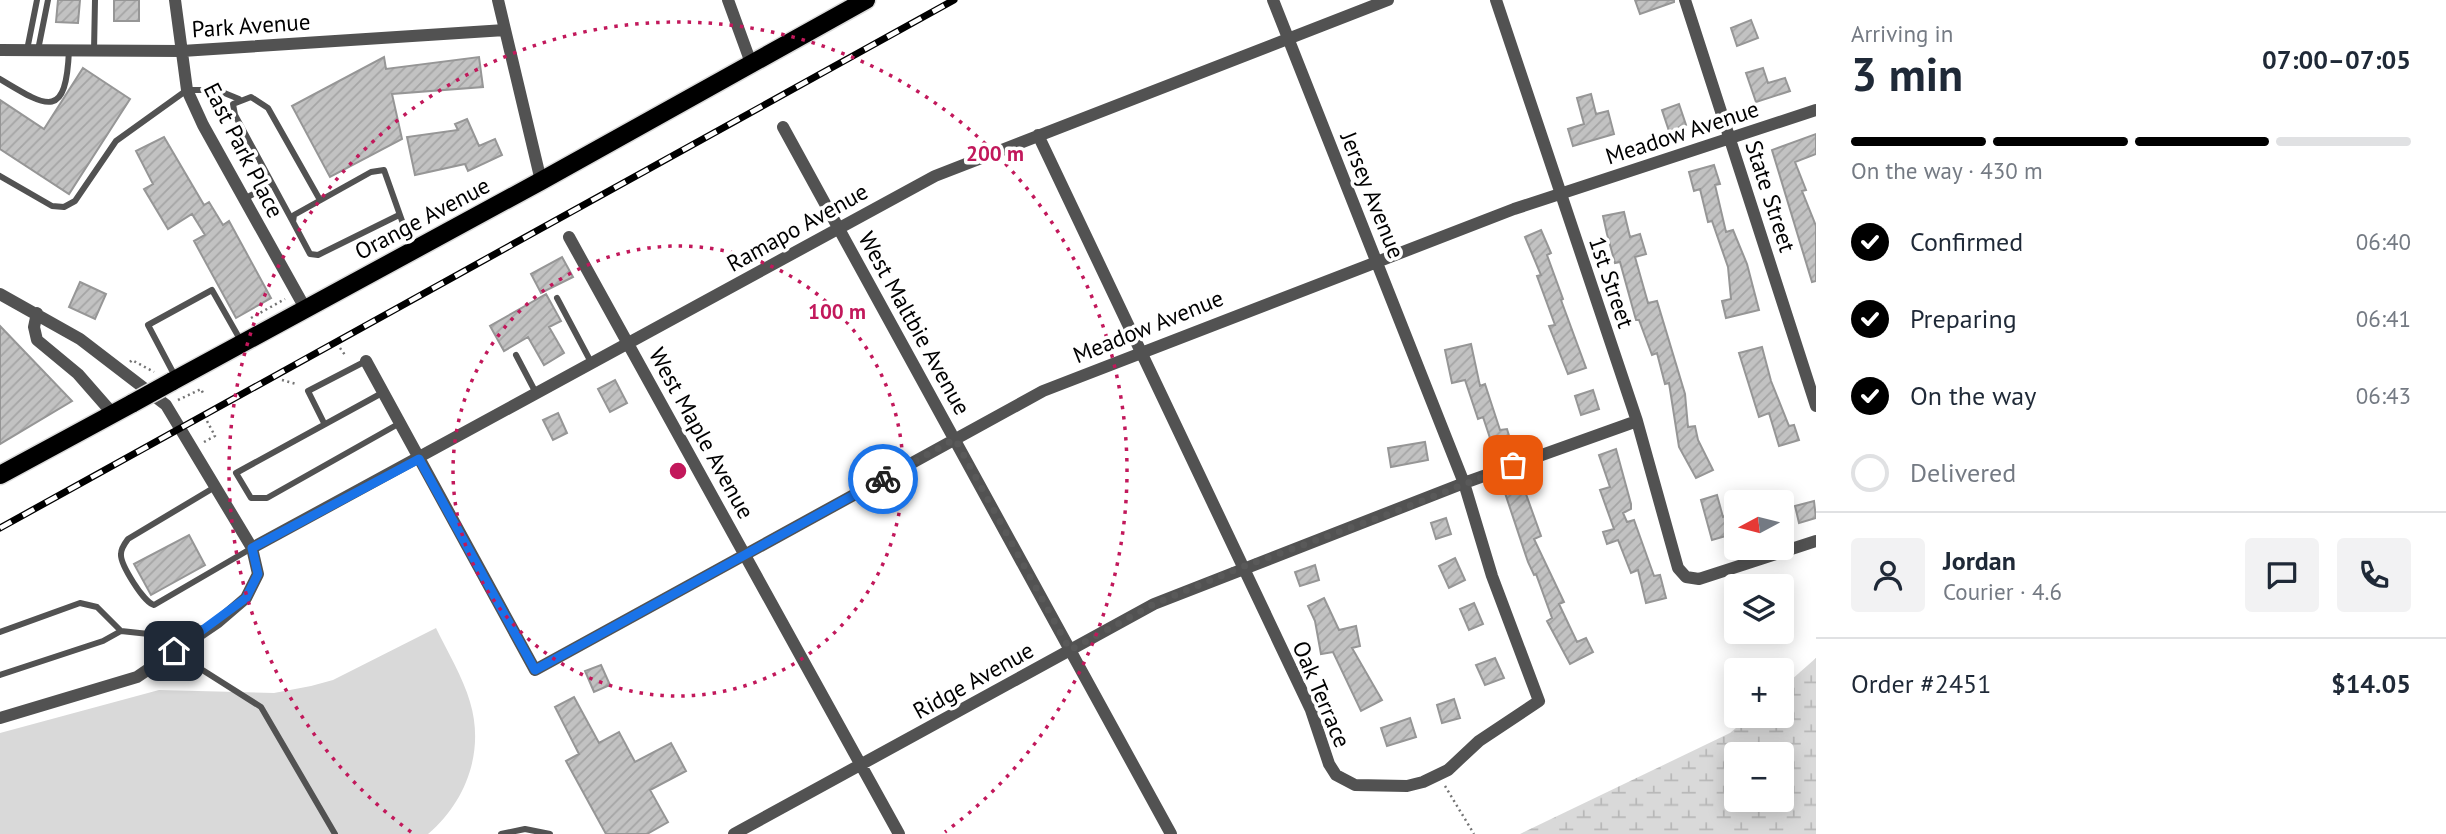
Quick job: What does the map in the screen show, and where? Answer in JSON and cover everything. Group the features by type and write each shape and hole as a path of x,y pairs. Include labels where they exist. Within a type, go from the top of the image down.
{"main road":[{"name":"Orange Avenue","path":"0,475 541,181 866,0"}],"street":[{"name":"East Park Place","path":"176,0 187,90 244,200 305,308"},
{"path":"498,0 541,181"},
{"path":"728,0 751,63"},
{"name":"Jersey Avenue","path":"1272,0 1433,406"},
{"name":"Ramapo Avenue","path":"252,548 935,176 1388,0"},
{"name":"1st Street","path":"1496,0 1637,421 1678,568 1686,577 1699,579 1816,541"},
{"name":"State Street","path":"1685,0 1816,406"},
{"name":"Park Avenue","path":"0,50 182,51 505,30"},
{"name":"Meadow Avenue","path":"419,459 535,670 1043,391 1376,260 1560,193 1816,110"},
{"name":"West Maltbie Avenue","path":"783,127 1171,834"},
{"name":"Oak Terrace","path":"1038,135 1311,710 1329,764 1336,775 1355,785 1407,786 1423,782 1448,770 1479,741 1539,701 1492,576 1464,483 1433,406"},
{"name":"West Maple Avenue","path":"569,237 899,834"},
{"path":"0,294 37,313 123,370 166,405 252,548 258,574 246,598 210,627 137,677 0,718"},
{"path":"37,313 34,327 37,340 78,374 113,414"},
{"path":"366,360 419,459"},
{"name":"Ridge Avenue","path":"734,834 1154,604 1242,567 1637,421"}],"lane":[{"path":"33,50 37,0"},
{"path":"33,50 48,0"},
{"path":"94,0 94,51"},
{"path":"0,79 39,103 51,103 61,95 68,75 69,51"},
{"path":"0,176 52,206 64,207 75,201 116,141 187,90 217,90 239,99"},
{"path":"320,200 268,108 251,97 239,99 233,104 235,115 310,254 317,256 399,215"},
{"path":"293,222 294,215 320,200 371,172 384,170 412,251"},
{"path":"244,200 272,184"},
{"path":"174,380 148,325 212,290 242,343"},
{"path":"557,298 592,363"},
{"path":"516,355 537,394"},
{"path":"324,423 308,391 366,360"},
{"path":"383,393 236,473 251,498 267,498 400,423"},
{"path":"215,487 128,539 124,545 121,559 144,600 149,604 161,601 252,548"},
{"path":"0,632 80,603 97,607 121,631"},
{"path":"0,675 103,641 121,631 158,635 210,627"},
{"path":"174,651 261,706 335,834"},
{"path":"501,834 525,829 550,834"}],"path":[{"path":"340,348 345,355"},
{"path":"127,364 132,360 155,373"},
{"path":"282,380 296,384"},
{"path":"172,403 201,388 204,395"},
{"path":"198,445 215,436 207,421"},
{"path":"1449,794 1474,834"}],"green space":[{"path":"436,628 467,693 474,720 475,739 469,774 462,791 453,807 428,834 0,834 0,733 159,690 274,693 311,686 333,680"},
{"path":"1816,658 1816,834 1520,834 1736,728 1794,728 1794,677"}],"building":[{"path":"58,0 80,0 78,23 56,22"},
{"path":"114,0 139,0 139,21 114,21"},
{"path":"1635,0 1674,0 1674,2 1640,14"},
{"path":"1751,20 1758,38 1737,46 1731,28"},
{"path":"384,57 386,69 479,57 483,87 392,94 402,139 330,177 292,106"},
{"path":"83,68 130,99 69,194 0,149 0,100 44,129"},
{"path":"1763,68 1768,83 1785,78 1790,91 1756,102 1746,73"},
{"path":"1591,94 1596,114 1608,111 1614,134 1573,146 1568,129 1584,124 1577,98"},
{"path":"1679,104 1686,125 1669,131 1662,110"},
{"path":"467,119 479,146 495,139 502,155 468,171 465,164 415,175 407,137 458,130 455,124"},
{"path":"1816,134 1816,154 1795,162 1806,190 1802,191 1816,226 1816,281 1812,282 1772,150"},
{"path":"164,137 204,205 209,202 223,225 229,221 271,298 236,318 194,241 205,235 192,214 168,229 144,189 153,184 136,151"},
{"path":"1714,165 1720,184 1715,185 1726,232 1733,230 1747,264 1759,310 1726,318 1722,301 1731,299 1728,267 1712,221 1708,222 1700,189 1694,191 1689,172"},
{"path":"1624,212 1630,237 1640,234 1646,254 1635,257 1648,303 1657,301 1685,394 1688,427 1695,426 1698,440 1713,470 1696,478 1679,447 1669,383 1665,384 1657,353 1652,355 1639,320 1636,320 1620,262 1615,263 1607,234 1603,216"},
{"path":"1541,230 1551,253 1547,255 1563,299 1561,300 1586,368 1568,374 1549,326 1555,325 1537,276 1541,275 1525,237"},
{"path":"562,257 573,277 541,293 531,274"},
{"path":"80,282 106,294 95,319 69,307"},
{"path":"546,294 561,321 549,327 564,353 544,365 528,337 504,351 490,326"},
{"path":"0,326 72,401 0,444"},
{"path":"1471,344 1480,386 1485,384 1500,430 1507,429 1511,442 1493,447 1483,417 1478,419 1465,380 1452,383 1445,350"},
{"path":"1762,347 1771,381 1789,426 1794,425 1799,440 1779,446 1769,413 1759,417 1739,353"},
{"path":"615,380 627,403 610,412 598,389"},
{"path":"1593,390 1599,409 1581,415 1575,396"},
{"path":"558,413 567,433 553,440 543,420"},
{"path":"1425,442 1428,460 1391,467 1388,448"},
{"path":"1616,449 1631,504 1631,509 1623,513 1627,522 1634,520 1654,576 1660,575 1666,598 1646,603 1638,570 1631,573 1618,540 1607,544 1603,532 1614,529 1600,490 1610,487 1599,455"},
{"path":"1522,483 1541,536 1534,539 1564,602 1559,604 1577,642 1586,638 1593,652 1570,664 1547,621 1552,618 1536,574 1534,575 1528,562 1504,490"},
{"path":"1717,495 1724,517 1724,536 1712,540 1701,500"},
{"path":"1814,501 1816,518 1799,523 1795,506"},
{"path":"1446,518 1451,534 1436,539 1431,523"},
{"path":"189,535 205,565 151,595 134,564"},
{"path":"1455,558 1465,580 1449,588 1439,566"},
{"path":"1315,565 1319,580 1300,586 1295,572"},
{"path":"1324,598 1339,630 1356,626 1360,646 1352,648 1382,700 1361,711 1333,652 1321,654 1315,621 1308,606"},
{"path":"1474,603 1483,624 1469,630 1460,609"},
{"path":"1495,658 1504,678 1485,685 1476,665"},
{"path":"601,665 610,685 594,692 585,671"},
{"path":"574,697 599,743 619,732 635,762 671,743 686,771 650,790 668,822 647,834 606,834 566,761 579,754 555,707"},
{"path":"1454,699 1460,718 1442,723 1437,705"},
{"path":"1410,718 1416,737 1387,746 1381,728"}],"railway":[{"path":"0,528 954,0"}],"way so far":[{"path":"883,479 955,439 1070,650 1154,604 1242,567 1513,465"}],"route":[{"path":"174,651 218,622 246,598 258,574 252,548 419,459 535,670 883,479"}]}
